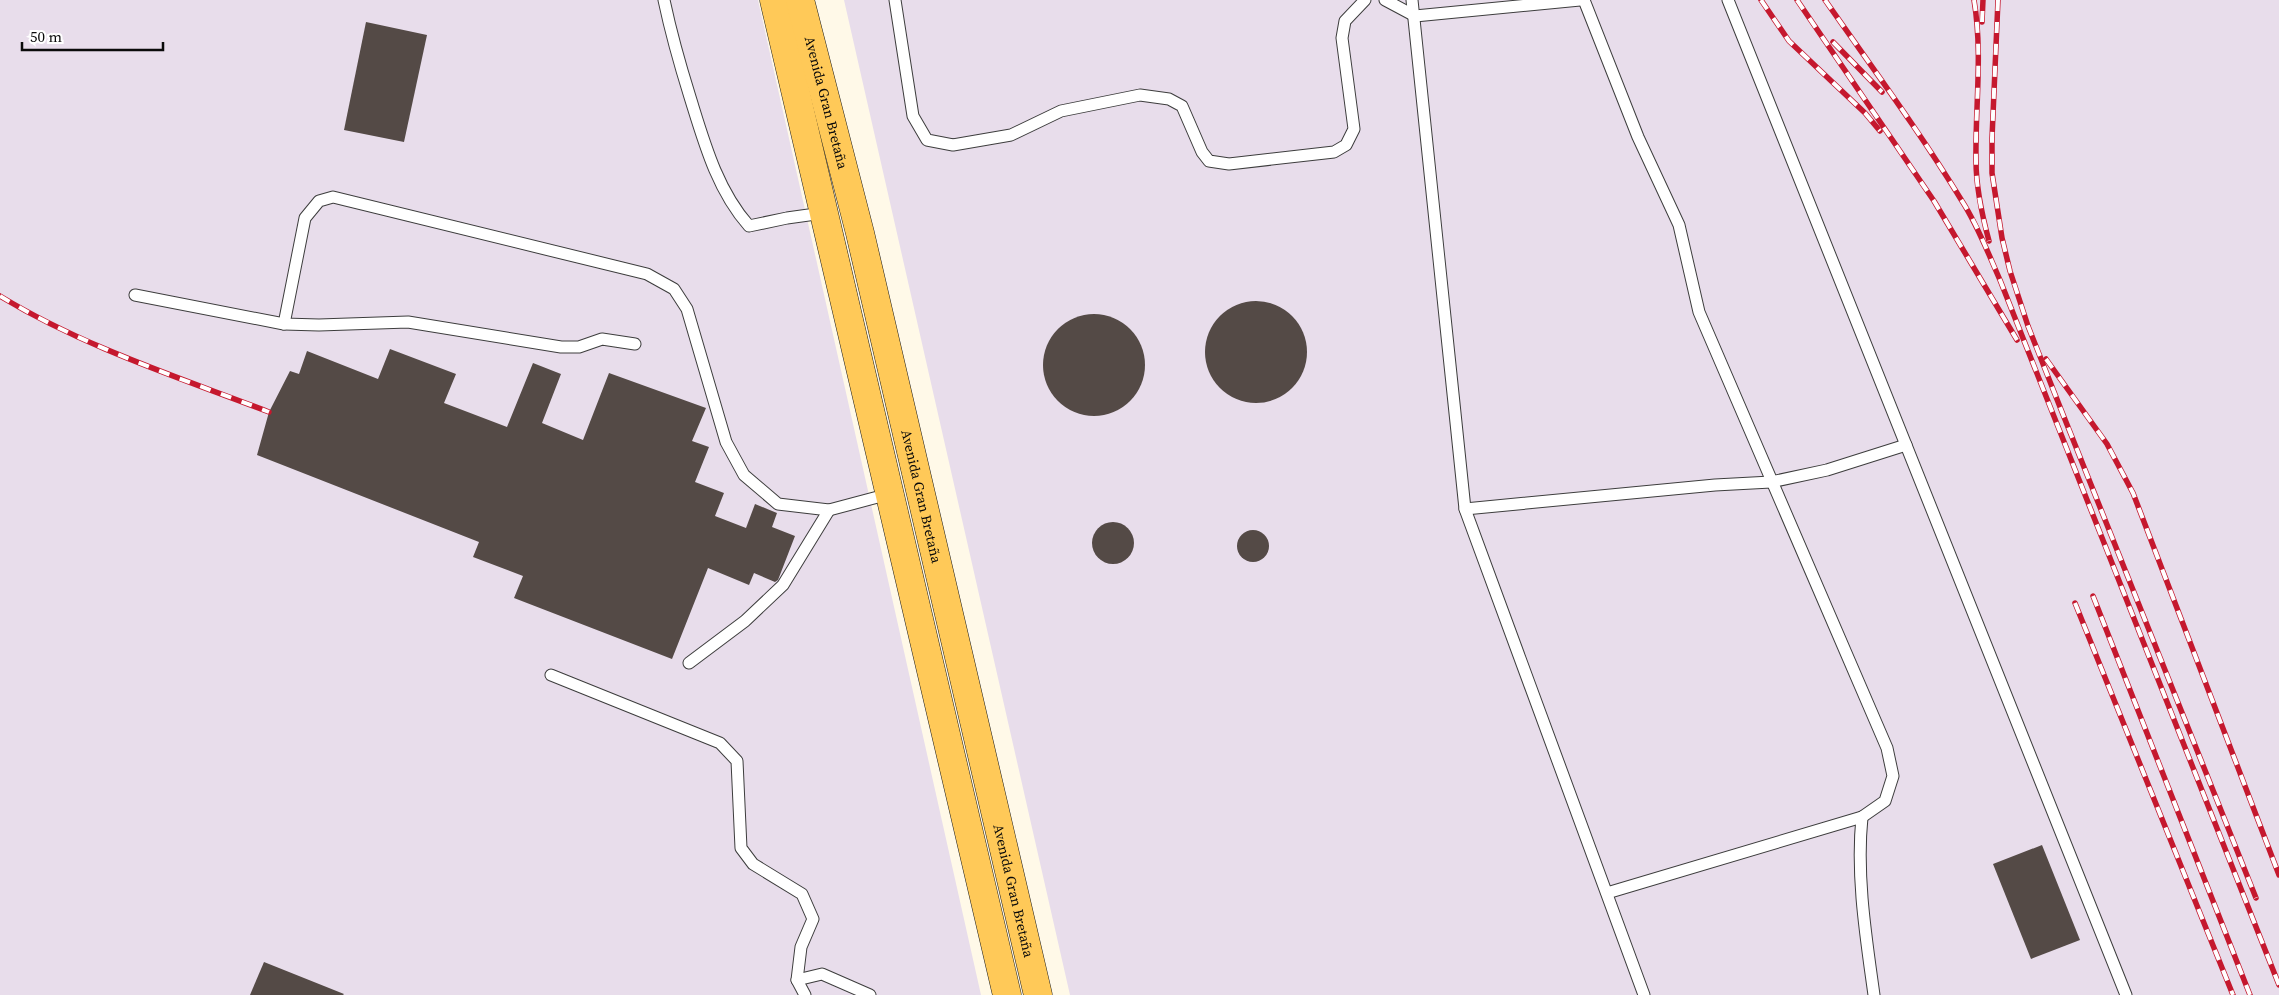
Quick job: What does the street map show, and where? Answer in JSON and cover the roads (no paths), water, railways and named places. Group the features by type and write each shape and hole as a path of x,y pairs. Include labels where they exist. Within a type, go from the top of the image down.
{"main road":[{"name":"Avenida Gran Bretaña","path":"774,0 1004,994"},
{"name":"Avenida Gran Bretaña","path":"800,0 860,233 1038,995"}],"lane":[{"path":"664,0 671,34 706,149 736,211 749,226 823,213"},
{"path":"895,0 913,116 927,140 952,145 1011,135 1060,111 1140,95 1169,98 1182,106 1202,152 1209,161 1229,164 1334,152 1346,145 1354,129 1342,38 1345,21 1365,0"},
{"path":"1385,0 1415,16 1580,0"},
{"path":"1412,0 1465,510 1644,995"},
{"path":"1584,0 1638,137 1679,225 1699,312 1771,482 1888,748 1893,776 1885,801 1862,817 1607,893"},
{"path":"1728,0 2126,995"},
{"path":"284,324 305,218 319,202 333,197 647,274 674,289 687,309 726,442 744,475 778,504 829,510 889,494"},
{"path":"135,295 284,324 319,326 408,322 561,347 579,347 602,339 635,344"},
{"path":"1465,510 1706,486 1771,482 1827,470 1906,445"},
{"path":"689,663 745,621 783,585 829,510"},
{"path":"551,675 720,743 737,761 741,848 753,864 802,894 813,919 801,947 797,980 805,995"},
{"path":"1862,817 1859,846 1866,939 1874,995"},
{"path":"797,980 822,974 870,995"}],"railway":[{"path":"1761,0 1789,41 1865,113 1880,131"},
{"path":"1797,0 1934,201 2017,340"},
{"path":"1825,0 1946,175 1968,210 1983,240 2279,985"},
{"path":"1974,0 1978,40 1976,171 1980,201 1989,241"},
{"path":"1982,22 1983,0"},
{"path":"1998,0 1992,173 2002,238 2010,271 2028,326 2256,898"},
{"path":"1833,42 1882,92"},
{"path":"0,296 65,331 98,346 269,412"},
{"path":"2046,359 2107,444 2133,493 2279,875"},
{"path":"2093,596 2250,995"},
{"path":"2075,603 2233,995"}]}
